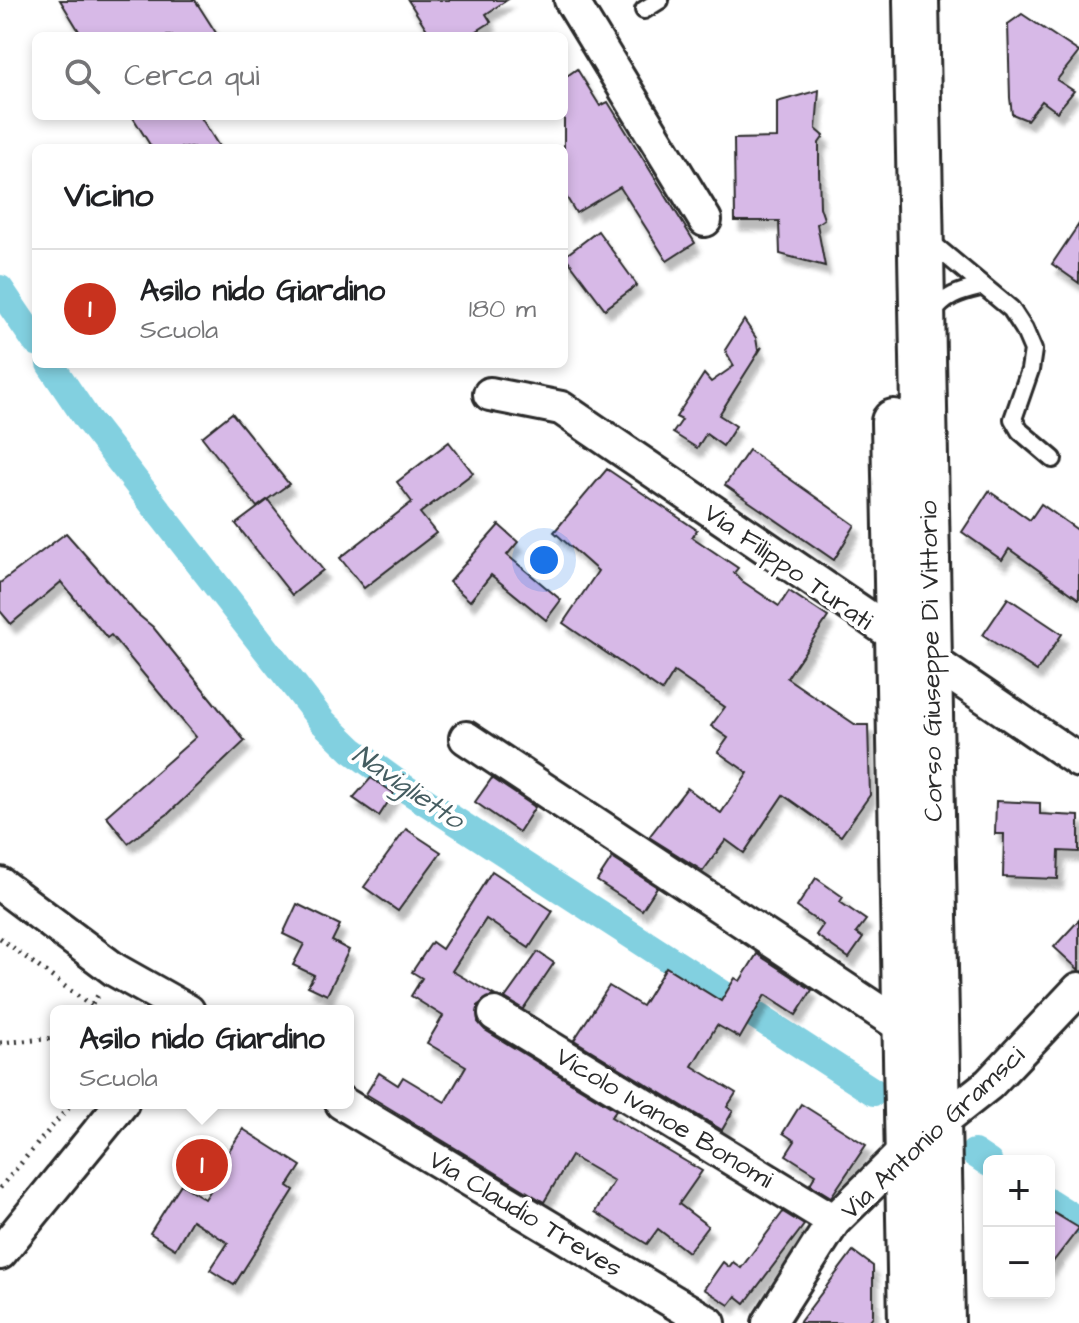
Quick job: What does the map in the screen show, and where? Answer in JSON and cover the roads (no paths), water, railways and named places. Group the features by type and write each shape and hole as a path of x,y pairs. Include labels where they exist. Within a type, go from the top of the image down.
{"main road":[{"name":"Corso Giuseppe Di Vittorio","path":"886,0 913,651 924,1135 942,1323"},
{"name":"Corso Giuseppe Di Vittorio","path":"911,1323 924,1135 904,1028 922,329 916,0"}],"street":[{"path":"571,0 705,220"},
{"name":"Via Filippo Turati","path":"490,394 561,408 913,651 1079,761"},
{"path":"466,738 904,1028"},
{"path":"0,884 115,970 177,1005"},
{"name":"Via Antonio Gramsci","path":"769,1323 834,1221 924,1135 989,1084 1079,989"},
{"name":"Vicolo Ivanoe Bonomi","path":"495,1014 834,1221"},
{"path":"0,1253 117,1109"},
{"name":"Via Claudio Treves","path":"352,1109 709,1323"}],"lane":[{"path":"644,10 660,0"},
{"path":"920,234 956,261 980,287 1011,309 1033,350 1030,370 1013,419 1020,431 1053,459"},
{"path":"922,329 941,302 980,287"}],"waterway":[{"name":"Naviglietto","path":"0,289 32,336"},
{"name":"Naviglietto","path":"53,368 87,419 322,721 352,750 403,787 874,1092"},
{"name":"Naviglietto","path":"974,1153 983,1159"},
{"name":"Naviglietto","path":"1055,1206 1079,1221"}],"place":[{"name":"Asilo nido Giardino","path":"202,1165"}]}
